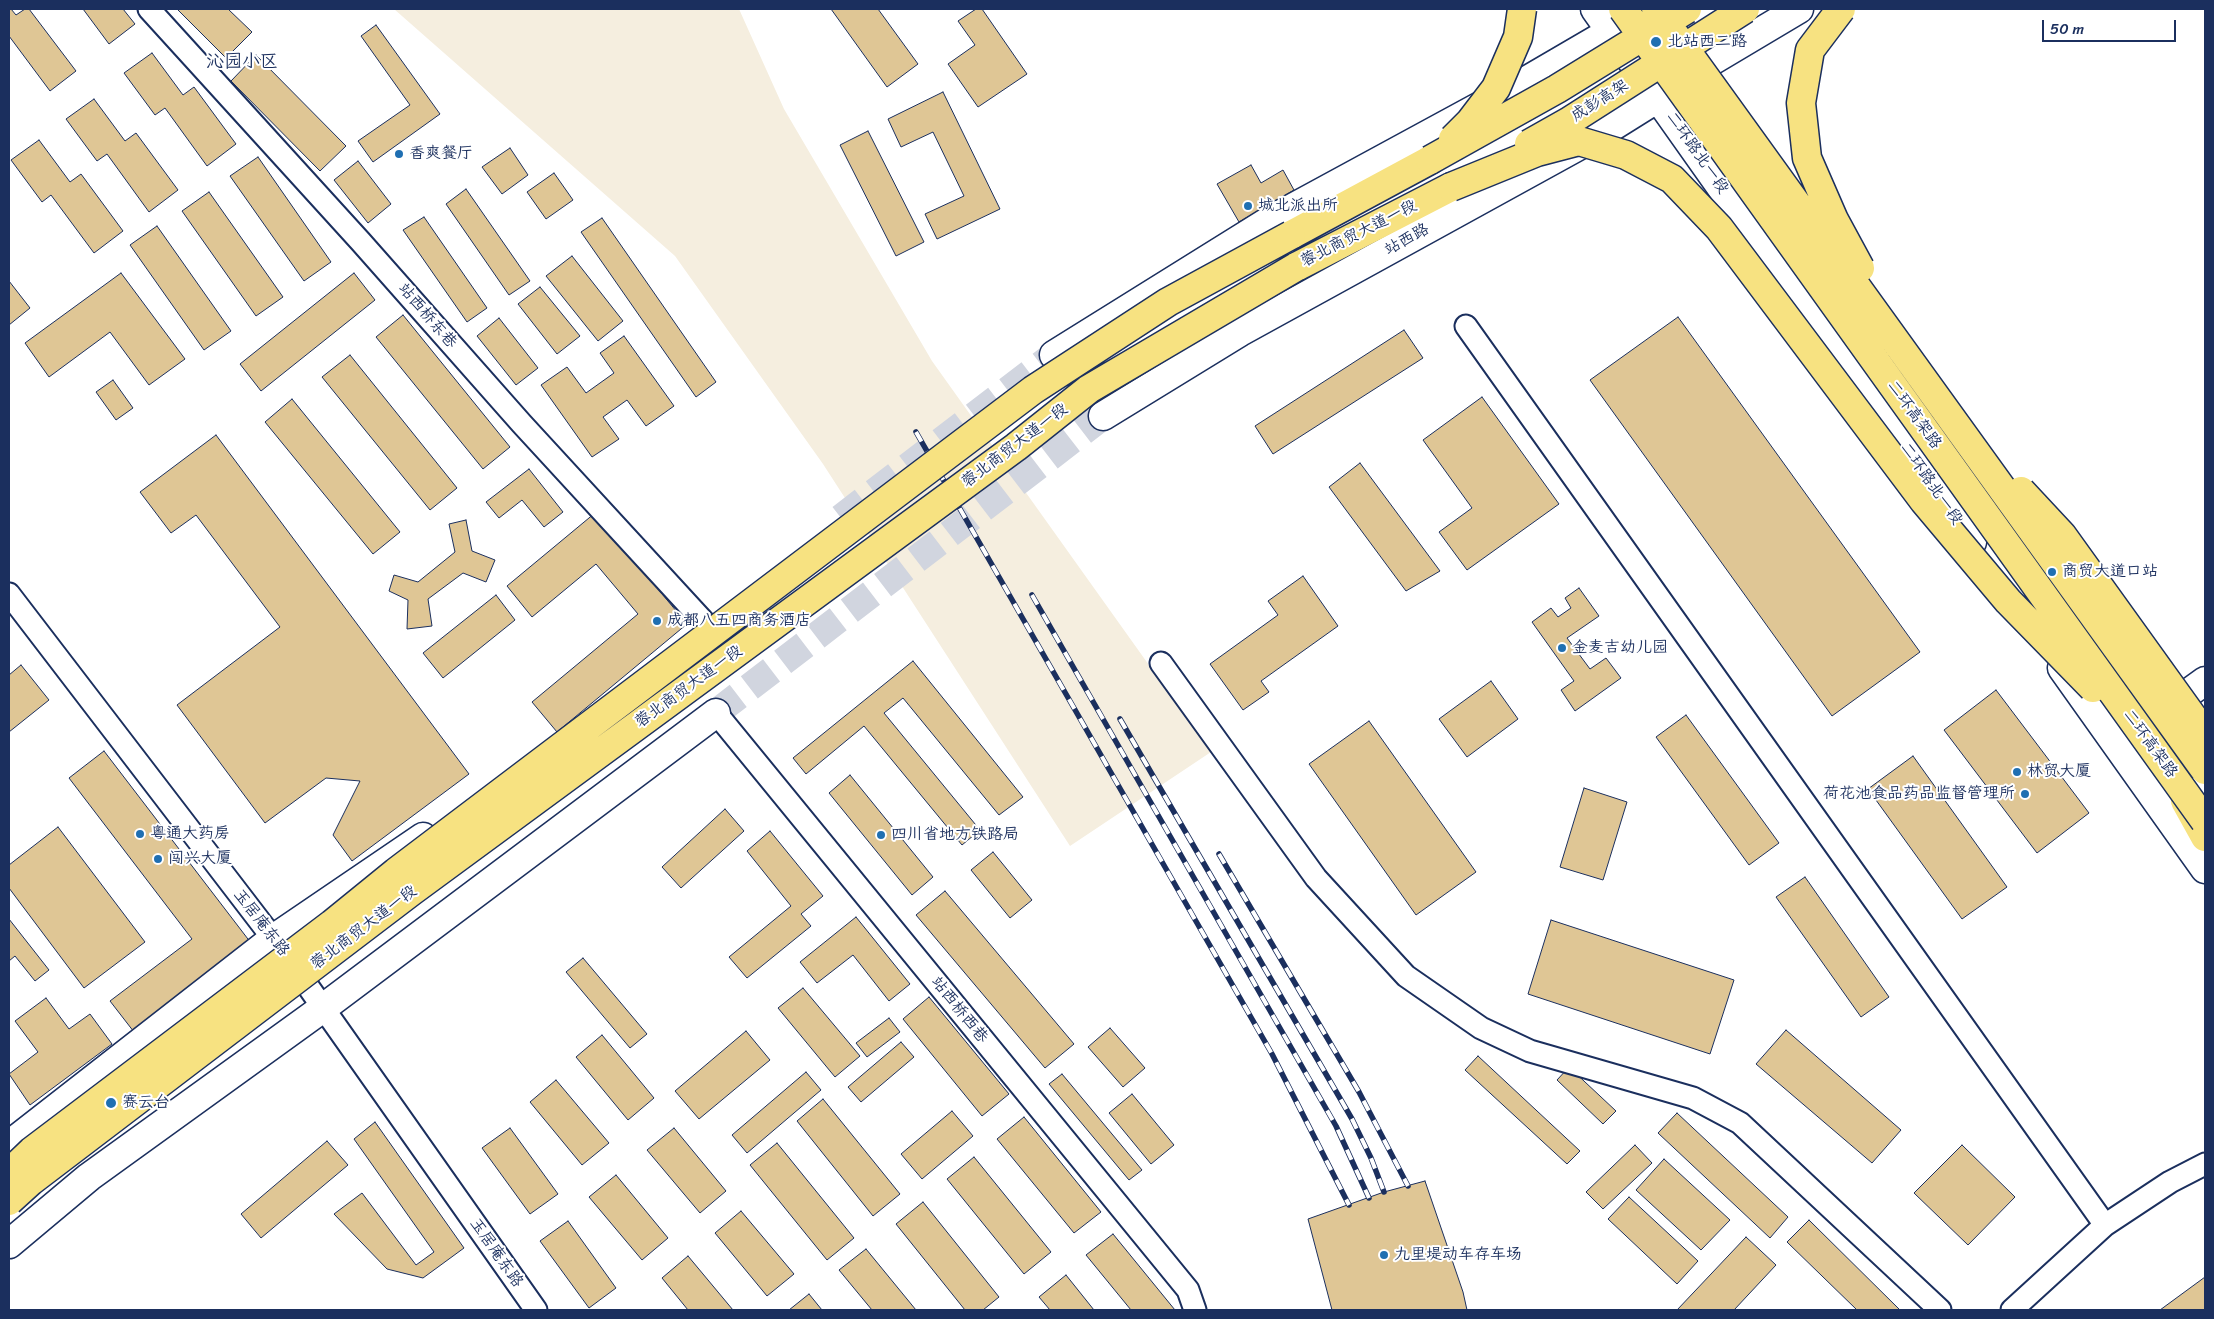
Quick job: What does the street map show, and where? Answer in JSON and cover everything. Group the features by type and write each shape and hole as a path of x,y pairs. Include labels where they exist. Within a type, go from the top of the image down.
{"highway":[{"path":"1430,160 1470,122 1496,88 1518,37 1522,9"},
{"name":"二环高架路","path":"1656,9 2205,770"},
{"name":"成彭高架","path":"1430,160 1558,89 1687,9"},
{"name":"成彭高架","path":"1451,187 1568,122 1745,9"},
{"path":"1841,9 1810,50 1800,103 1807,158 1834,220 1920,376"},
{"name":"二环高架路","path":"1617,20 2205,821"},
{"path":"1451,187 1537,152 1579,141 1626,155 1672,179 1719,228 1924,502 2008,600 2156,752 2205,837"},
{"name":"蓉北商贸大道一段","path":"9,1173 32,1151 281,948 428,848 1033,390 1168,302 1430,160"},
{"name":"蓉北商贸大道一段","path":"9,1201 31,1181 412,891 1016,447 1089,390 1296,267 1451,187"},
{"path":"1942,406 2062,535 2205,734"}],"main road":[{"name":"二环路北一段","path":"1595,9 1617,20 1658,98 2205,869"},
{"path":"1054,355 1274,218 1519,85 1617,20 1650,9"},
{"path":"1671,9 2205,751"},
{"path":"1710,62 1799,9"},
{"name":"站西路","path":"1103,416 1240,332 1602,133 1658,98 1710,62"},
{"name":"蓉北商贸大道一段","path":"9,1146 281,948 497,786 706,624"},
{"path":"2117,744 2205,681"},
{"path":"9,1244 89,1177 323,1008 716,713"}],"street":[{"name":"站西桥东巷","path":"149,9 361,242 522,424 706,624"},
{"path":"1466,326 2105,1225"},
{"name":"玉居庵东路","path":"9,594 281,948 536,1310"},
{"path":"1161,663 1316,878 1406,976 1481,1028 1530,1051 1693,1098 1740,1123 1940,1310"},
{"name":"站西桥西巷","path":"716,713 1188,1290 1196,1310"},
{"path":"2012,1310 2105,1225 2170,1182 2205,1164"}],"shaded area":[{"path":"394,9 739,9 784,109 932,361 1211,752 1070,846 823,464 675,256"}],"building":[{"path":"9,9 16,15 25,9 29,9 76,71 50,91 9,36"},
{"path":"83,9 123,9 135,24 109,44"},
{"path":"177,9 228,9 252,32 226,58"},
{"path":"831,9 878,9 918,64 887,87"},
{"path":"976,9 982,9 1027,74 978,107 948,64 975,45 958,21"},
{"path":"376,25 440,114 373,162 358,141 410,105 361,36"},
{"path":"152,53 183,95 194,87 236,144 207,166 165,108 155,115 124,73"},
{"path":"256,55 346,146 320,171 231,81"},
{"path":"943,92 1000,209 937,239 925,214 964,196 933,132 901,147 888,119"},
{"path":"94,99 125,141 136,133 178,190 149,212 107,154 97,161 66,119"},
{"path":"868,131 924,242 896,256 840,145"},
{"path":"39,140 70,182 81,174 123,231 94,253 51,195 42,202 11,160"},
{"path":"510,148 528,175 502,194 482,167"},
{"path":"258,157 331,262 304,281 230,176"},
{"path":"358,161 391,204 368,223 334,180"},
{"name":"城北派出所","path":"1251,165 1261,183 1283,170 1294,190 1239,222 1217,184"},
{"path":"554,173 573,200 546,219 527,192"},
{"path":"466,189 530,281 509,295 446,204"},
{"path":"209,192 283,297 256,316 182,211"},
{"path":"424,217 487,308 467,322 403,230"},
{"path":"602,218 716,382 696,397 581,232"},
{"path":"157,226 231,331 204,350 130,245"},
{"path":"572,256 623,321 598,341 546,276"},
{"path":"121,273 185,359 149,385 110,332 49,377 25,343"},
{"path":"354,273 375,300 261,391 240,364"},
{"path":"9,281 30,308 9,325"},
{"path":"540,287 580,336 557,354 518,304"},
{"path":"403,315 510,447 483,469 376,337"},
{"path":"1678,317 1920,652 1832,716 1590,380"},
{"path":"499,318 538,368 516,385 477,336"},
{"path":"1404,330 1423,358 1273,454 1255,426"},
{"path":"624,336 674,406 646,426 627,400 603,417 619,439 592,457 541,385 567,367 586,393 614,373 600,353"},
{"path":"350,355 457,488 430,510 322,377"},
{"path":"113,380 133,408 116,420 96,392"},
{"path":"1482,397 1559,504 1467,570 1439,532 1472,508 1423,440"},
{"path":"292,399 400,532 373,554 265,422"},
{"path":"216,435 469,774 352,861 333,835 360,781 326,778 265,823 177,705 280,627 196,515 171,533 140,492"},
{"path":"1360,463 1440,571 1406,591 1329,487"},
{"path":"529,469 563,512 544,527 522,500 499,518 486,502"},
{"name":"成都八五四商务酒店","path":"595,513 687,624 557,732 532,702 638,614 596,564 532,617 507,586"},
{"path":"466,520 472,551 495,560 486,582 463,573 428,599 432,626 407,629 408,600 389,591 394,575 418,582 455,552 449,524"},
{"path":"1303,576 1338,626 1261,681 1269,692 1243,710 1210,664 1278,615 1268,601"},
{"name":"金麦吉幼儿园","path":"1579,588 1599,616 1567,638 1590,669 1606,658 1621,678 1575,711 1561,690 1574,681 1532,622 1551,608 1558,617 1571,608 1565,598"},
{"path":"496,595 515,620 443,678 423,653"},
{"path":"913,661 1023,797 999,815 903,698 884,713 980,830 962,845 864,726 806,774 793,758"},
{"path":"21,665 49,700 9,732 9,675"},
{"path":"1491,681 1518,719 1467,757 1439,719"},
{"name":"林贸大厦","path":"1996,690 2089,813 2037,853 1944,730"},
{"path":"1686,715 1779,843 1749,865 1656,737"},
{"path":"1369,721 1476,872 1416,915 1309,764"},
{"name":"闯兴大厦","path":"104,751 251,943 134,1032 110,1001 192,939 69,778"},
{"path":"1913,756 2007,887 1962,919 1868,789"},
{"name":"四川省地方铁路局","path":"850,775 933,877 912,895 829,793"},
{"path":"1584,788 1627,802 1603,880 1560,867"},
{"path":"725,809 744,831 681,888 662,867"},
{"path":"58,827 145,942 84,988 9,888 9,865"},
{"path":"770,831 823,896 801,914 811,926 747,978 729,957 791,906 747,851"},
{"path":"993,852 1032,900 1010,918 971,870"},
{"path":"1805,877 1889,997 1861,1017 1776,897"},
{"path":"945,891 1074,1044 1045,1068 916,915"},
{"path":"856,917 910,984 889,1001 853,955 817,983 800,962"},
{"path":"9,919 49,970 35,981 15,956 9,961"},
{"path":"1551,920 1734,980 1710,1054 1528,994"},
{"path":"583,958 647,1034 630,1048 566,972"},
{"path":"803,988 860,1056 835,1077 778,1008"},
{"path":"929,997 1009,1094 982,1116 903,1019"},
{"path":"46,998 69,1029 90,1014 112,1044 30,1105 9,1074 38,1052 15,1021"},
{"path":"889,1018 900,1032 867,1057 856,1043"},
{"path":"1110,1028 1145,1068 1123,1087 1088,1047"},
{"path":"1786,1030 1901,1130 1872,1163 1756,1064"},
{"path":"746,1031 770,1060 699,1119 675,1091"},
{"path":"602,1035 654,1098 628,1120 576,1057"},
{"path":"901,1042 914,1057 861,1102 848,1087"},
{"path":"1478,1056 1580,1151 1567,1164 1465,1070"},
{"path":"1569,1067 1616,1111 1603,1124 1557,1080"},
{"path":"806,1072 821,1090 747,1153 732,1135"},
{"path":"1062,1074 1142,1170 1129,1180 1049,1084"},
{"path":"556,1080 609,1143 582,1165 530,1102"},
{"path":"1132,1094 1174,1145 1151,1164 1109,1113"},
{"path":"823,1099 900,1194 873,1216 797,1121"},
{"path":"952,1111 973,1136 922,1179 901,1154"},
{"path":"1677,1113 1788,1217 1770,1238 1658,1133"},
{"path":"1024,1117 1101,1212 1074,1233 997,1139"},
{"path":"375,1122 464,1248 423,1278 387,1269 334,1214 362,1193 416,1265 434,1252 354,1139"},
{"path":"510,1128 558,1194 530,1214 482,1148"},
{"path":"674,1128 726,1191 700,1213 647,1150"},
{"path":"327,1141 348,1165 261,1238 241,1214"},
{"path":"777,1143 854,1238 827,1260 750,1165"},
{"path":"1635,1145 1652,1163 1603,1209 1586,1192"},
{"path":"1962,1145 2015,1197 1968,1245 1914,1193"},
{"path":"974,1157 1051,1252 1024,1274 947,1179"},
{"path":"1664,1159 1730,1220 1701,1250 1636,1190"},
{"path":"616,1175 668,1238 642,1260 589,1197"},
{"name":"九里堤动车存车场","path":"1425,1181 1463,1292 1467,1310 1332,1310 1308,1219 1384,1192"},
{"path":"1629,1197 1698,1261 1677,1284 1608,1219"},
{"path":"923,1202 999,1297 983,1310 965,1310 896,1224"},
{"path":"741,1211 794,1274 767,1296 715,1233"},
{"path":"1809,1220 1900,1310 1857,1310 1787,1242"},
{"path":"568,1221 616,1288 589,1308 540,1241"},
{"path":"1113,1234 1175,1310 1131,1310 1086,1255"},
{"path":"1746,1237 1776,1265 1734,1310 1677,1310"},
{"path":"866,1249 916,1310 872,1310 839,1270"},
{"path":"688,1256 733,1310 688,1310 662,1278"},
{"path":"1066,1275 1094,1310 1050,1310 1039,1297"},
{"path":"2205,1277 2205,1310 2160,1310"},
{"path":"809,1294 822,1310 789,1310"}],"tunnel":[{"path":"841,518 1054,355"},
{"path":"716,713 1103,416"}],"railway":[{"path":"916,432 1272,1054 1349,1205"},
{"path":"1032,595 1336,1126 1369,1198"},
{"path":"1120,719 1352,1119 1371,1158 1384,1192"},
{"path":"1219,854 1359,1092 1408,1186"}],"place":[{"name":"北站西二路","path":"1656,42"},
{"name":"香爽餐厅","path":"399,154"},
{"name":"城北派出所","path":"1248,206"},
{"name":"商贸大道口站","path":"2052,572"},
{"name":"成都八五四商务酒店","path":"657,621"},
{"name":"金麦吉幼儿园","path":"1562,648"},
{"name":"林贸大厦","path":"2017,772"},
{"name":"荷花池食品药品监督管理所","path":"2025,794"},
{"name":"粤通大药房","path":"140,834"},
{"name":"四川省地方铁路局","path":"881,835"},
{"name":"闯兴大厦","path":"158,859"},
{"name":"赛云台","path":"111,1103"},
{"name":"九里堤动车存车场","path":"1384,1255"}],"district":[{"name":"沁园小区","path":"242,62"}]}
